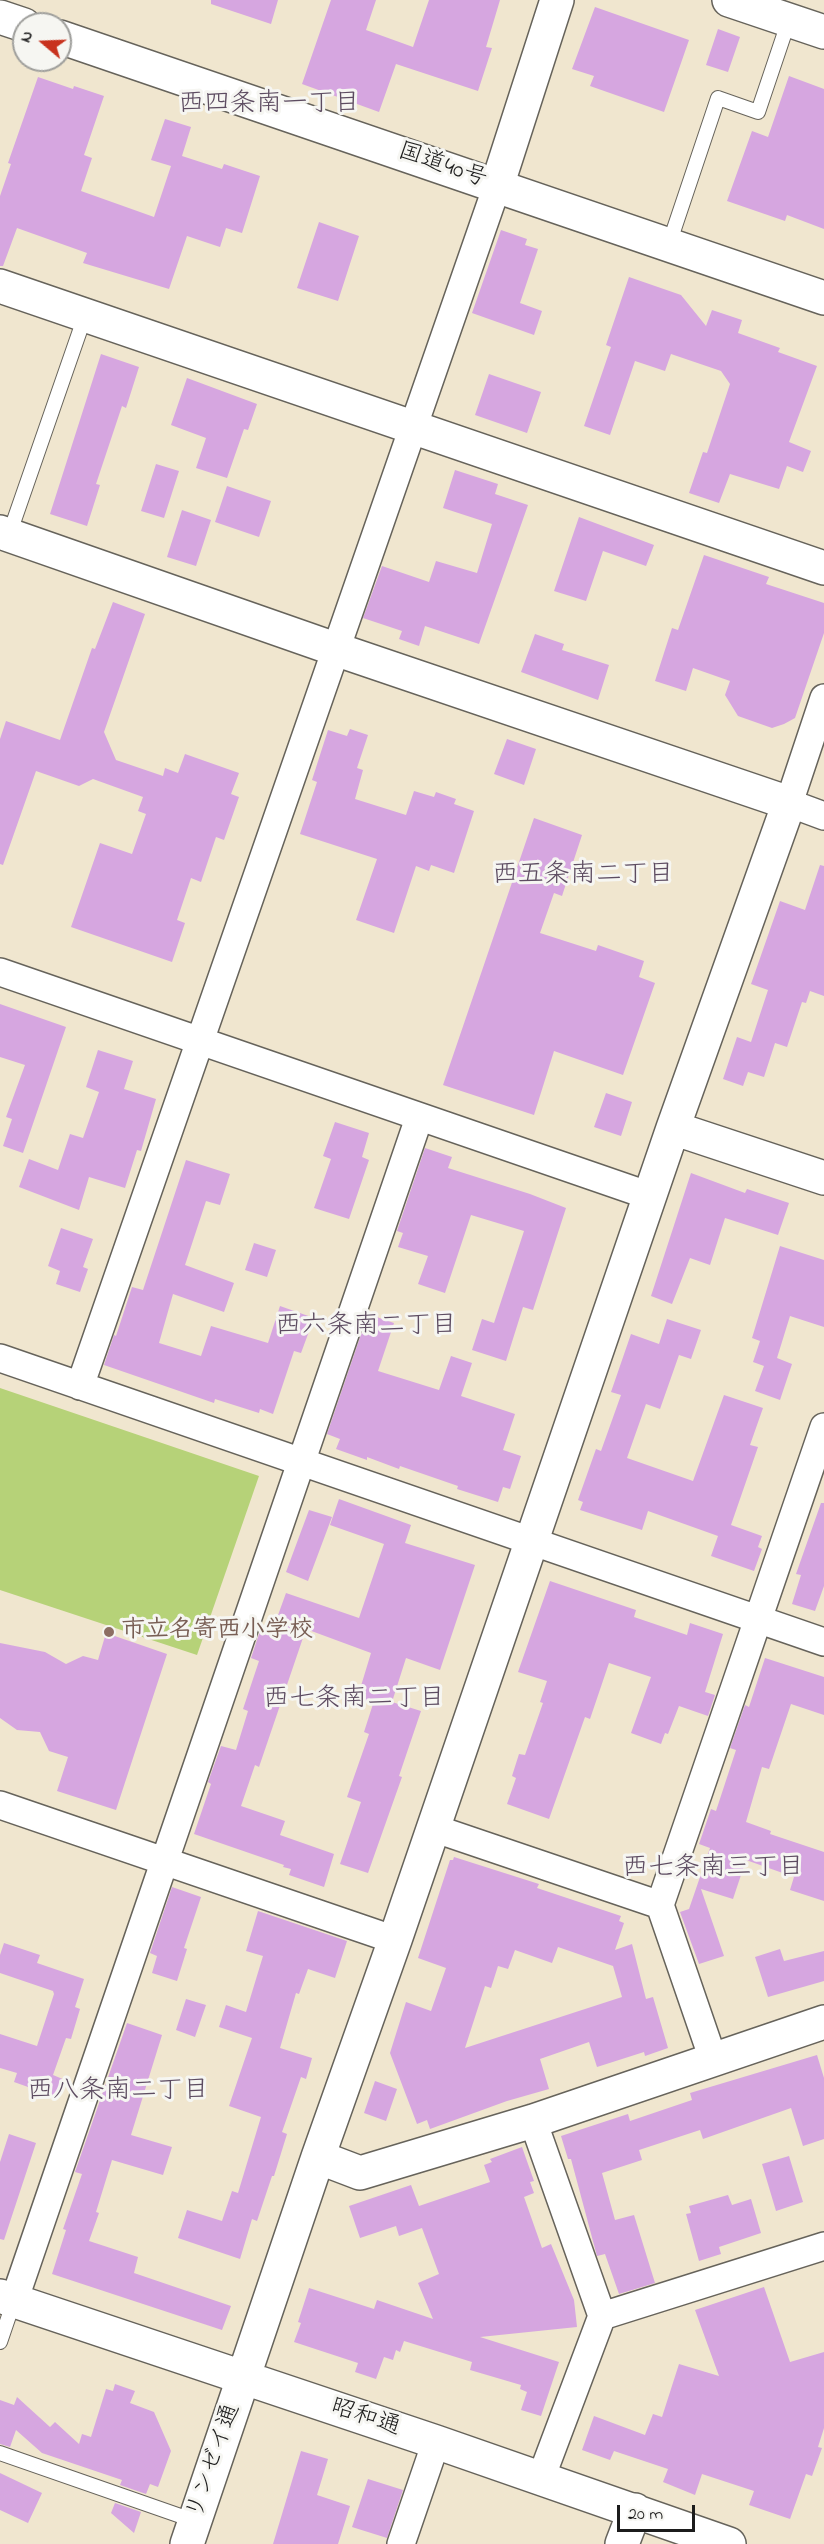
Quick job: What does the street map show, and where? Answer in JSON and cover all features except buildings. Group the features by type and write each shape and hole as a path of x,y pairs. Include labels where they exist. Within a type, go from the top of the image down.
{"main road":[{"path":"497,186 557,0"},
{"path":"729,0 824,32"},
{"name":"国道40号","path":"72,41 824,298"},
{"path":"0,286 824,568"},
{"path":"5,533 335,649 789,803"},
{"name":"リンゼイ通","path":"191,2533 318,2157 395,1940 673,1128 789,803"},
{"path":"673,1128 824,1178"},
{"path":"318,2157 360,2173 534,2121 824,2022"},
{"name":"昭和通","path":"7,2298 436,2442 729,2544"},
{"path":"622,2544 634,2510"}],"street":[{"path":"80,1386 497,186"},
{"path":"824,698 789,803 824,816"},
{"path":"0,972 650,1196"},
{"path":"7,2298 163,1861 419,1118"},
{"path":"0,1358 824,1642"},
{"path":"713,2059 660,1905 824,1427"},
{"path":"0,1805 395,1940"},
{"path":"433,1828 660,1905"},
{"path":"534,2121 602,2316 541,2478"},
{"path":"602,2316 824,2246"},
{"path":"401,2544 436,2442"}],"lane":[{"path":"669,244 718,98 758,112 789,20"},
{"path":"5,533 86,315"},
{"path":"0,2342 7,2298"},
{"path":"0,2453 191,2533"}],"green space":[{"path":"0,1388 259,1476 197,1655 0,1590"}],"place":[{"name":"市立名寄西小学校","path":"109,1632"}],"district":[{"name":"西四条南一丁目","path":"269,106"},
{"name":"西五条南二丁目","path":"583,877"},
{"name":"西六条南二丁目","path":"366,1328"},
{"name":"西七条南二丁目","path":"354,1701"},
{"name":"西七条南三丁目","path":"713,1870"},
{"name":"西八条南二丁目","path":"118,2093"}]}
